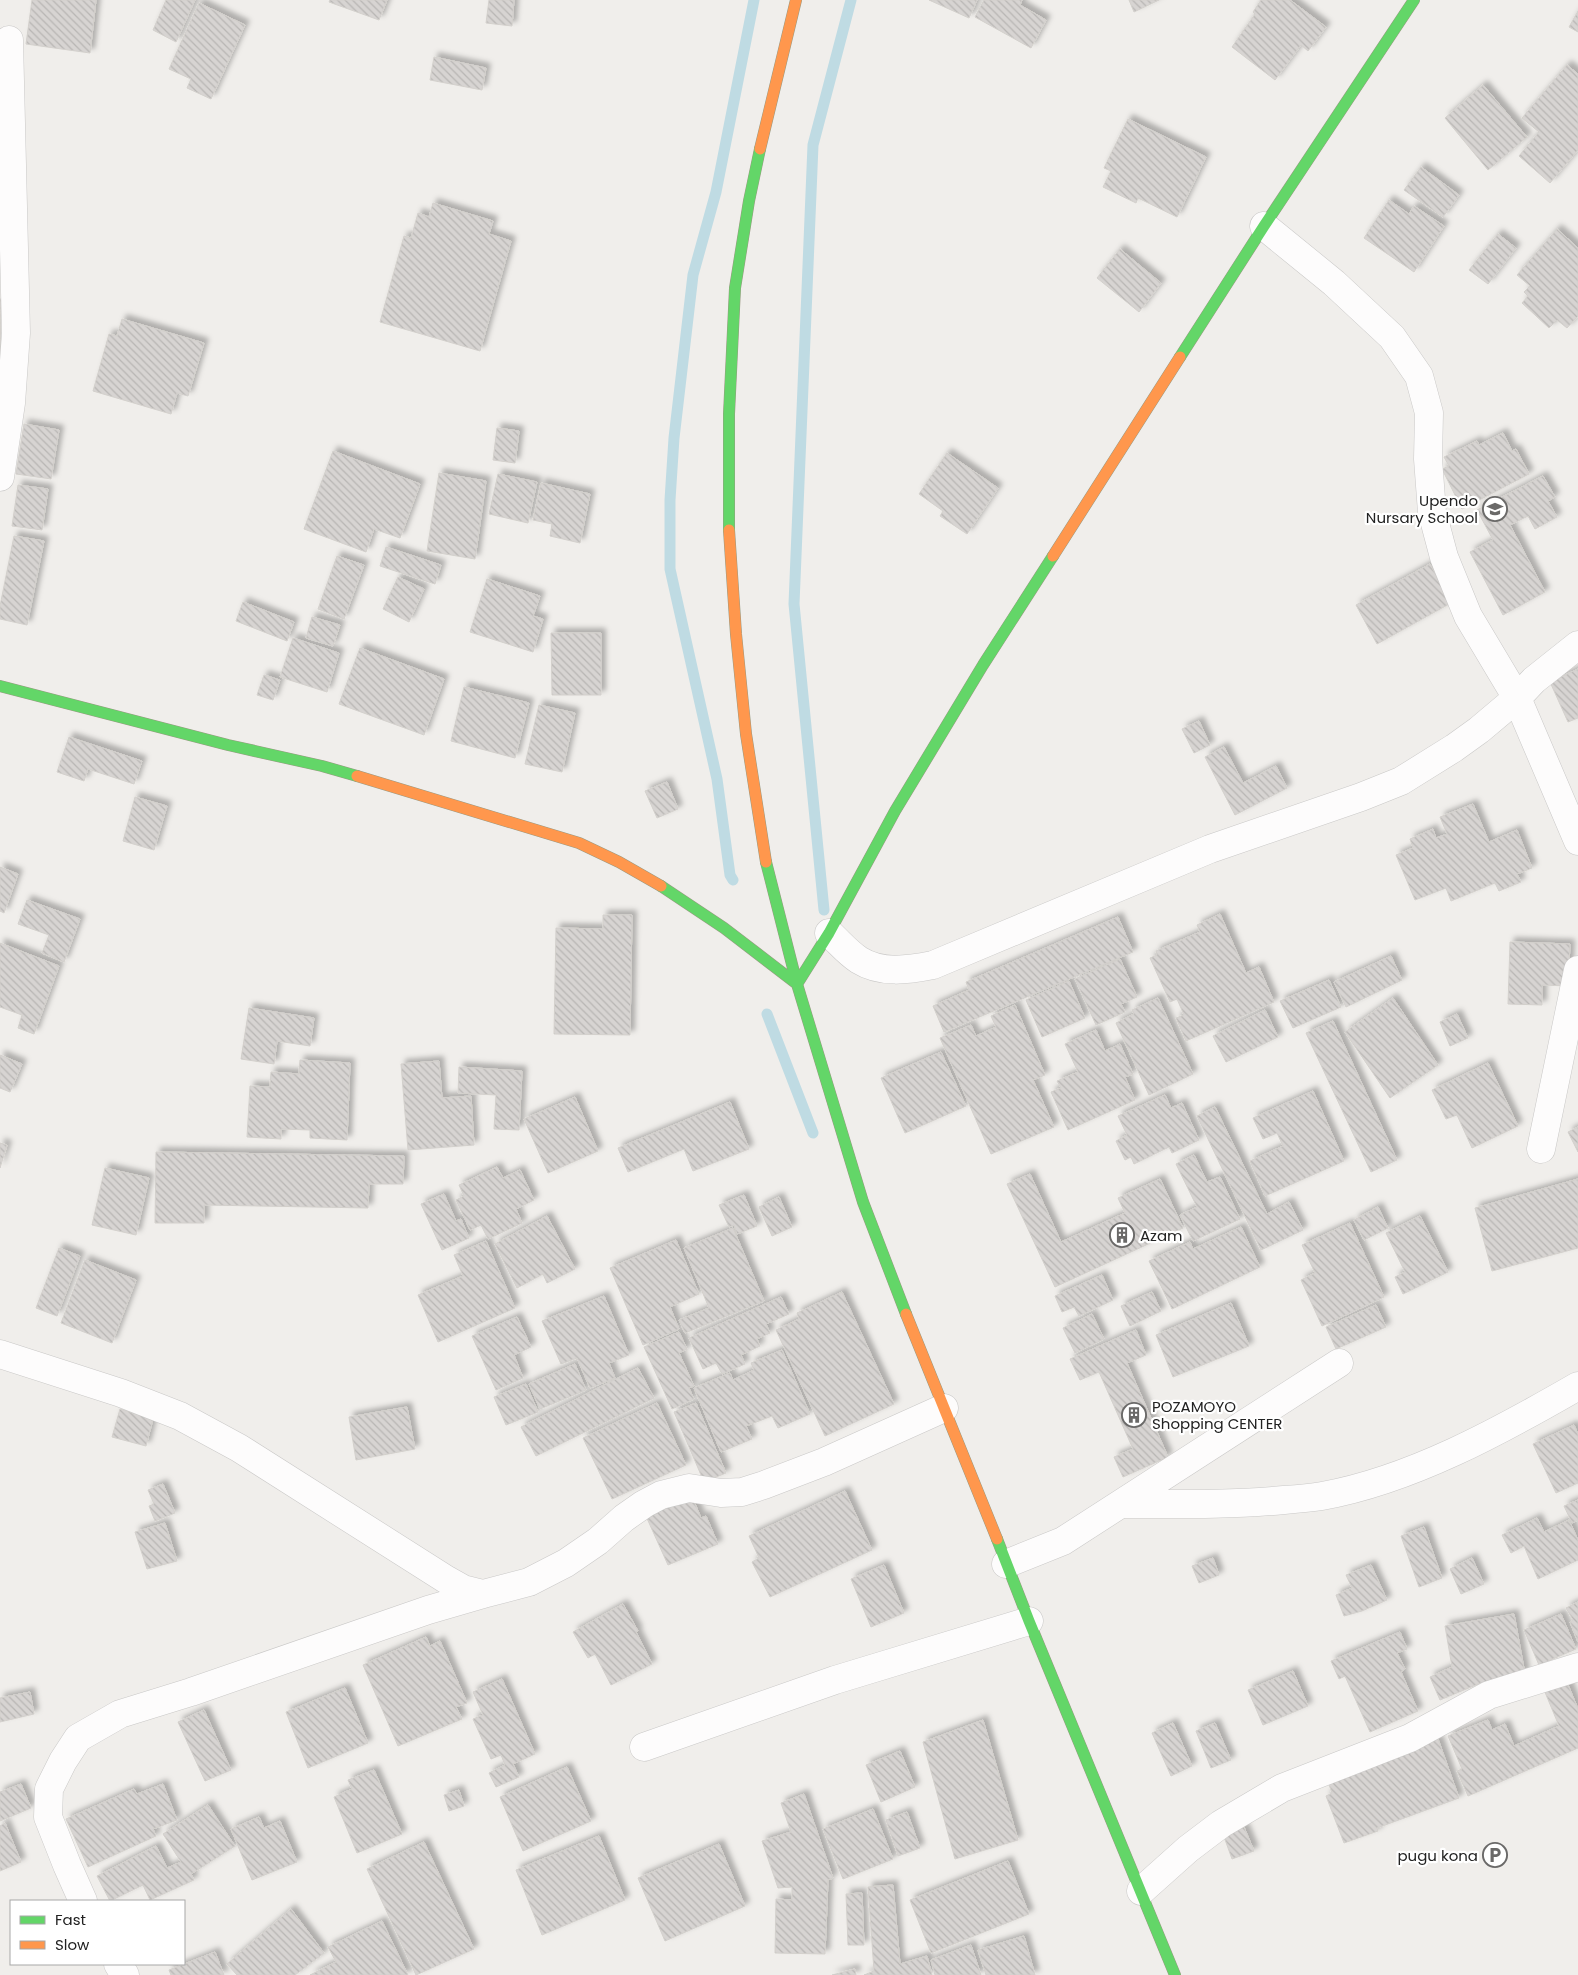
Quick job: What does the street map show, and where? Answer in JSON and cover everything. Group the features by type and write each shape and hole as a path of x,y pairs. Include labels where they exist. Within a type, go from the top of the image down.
{"main road":[{"path":"796,0 749,200 735,288 729,414 728,515 737,643 746,734 763,852 797,984 863,1202 1029,1622 1175,1975"},
{"path":"797,984 829,933 895,810 983,665 1264,226 1414,0"},
{"path":"0,686 228,745 322,766 547,832 583,845 665,889 743,942 797,984"}],"street":[{"path":"0,477 11,403 16,333 9,40"},
{"path":"1264,226 1334,283 1392,337 1419,376 1429,413 1428,459 1432,512 1444,557 1468,616 1518,698 1578,840"},
{"path":"829,933 859,960 882,969 906,970 932,965 1210,849 1361,797 1401,781 1479,730 1518,698 1534,680 1578,645"},
{"path":"1541,1149 1578,970"},
{"path":"0,1354 122,1393 180,1416 239,1448 463,1589 483,1594"},
{"path":"1006,1564 1063,1541 1339,1363"},
{"path":"1122,1504 1262,1502 1321,1496 1379,1483 1439,1458 1523,1418 1578,1386"},
{"path":"83,1900 48,1817 50,1789 63,1761 78,1738 120,1714 191,1692 428,1610 529,1582 566,1563 598,1541 637,1508 661,1495 689,1488 722,1493 742,1492 824,1462 944,1408"},
{"path":"644,1747 835,1680 1029,1622"},
{"path":"1141,1891 1188,1849 1221,1824 1282,1788 1410,1738 1488,1694 1578,1667"}],"building":[{"path":"32,0 96,0 90,53 26,44"},
{"path":"166,0 195,0 176,42 153,30"},
{"path":"330,0 387,0 379,20 329,2"},
{"path":"489,0 514,0 512,26 486,23"},
{"path":"929,0 977,0 969,18"},
{"path":"984,0 1022,0 1020,5 1046,20 1031,48 975,17"},
{"path":"1129,0 1159,0 1134,12"},
{"path":"1261,0 1290,0 1326,27 1308,51 1301,45 1275,80 1232,47 1255,14 1253,12"},
{"path":"199,3 245,25 211,99 187,88 191,79 169,69"},
{"path":"1578,11 1578,32 1569,27"},
{"path":"434,57 486,68 482,90 430,80"},
{"path":"1567,65 1578,74 1578,150 1550,183 1519,156 1539,132 1522,118"},
{"path":"1483,85 1527,137 1488,170 1445,118"},
{"path":"1128,119 1206,157 1177,217 1138,198 1136,203 1103,187 1111,171 1104,168"},
{"path":"1421,167 1459,195 1443,217 1404,190"},
{"path":"1389,200 1409,214 1414,206 1444,226 1414,272 1364,238"},
{"path":"433,203 493,221 489,234 511,241 480,351 380,322 404,236 411,238 418,213 429,217"},
{"path":"1557,229 1578,248 1578,316 1567,328 1557,320 1549,328 1522,303 1528,296 1524,292 1530,286 1517,275"},
{"path":"1498,234 1516,248 1488,284 1469,270"},
{"path":"1120,249 1161,283 1139,312 1097,278"},
{"path":"0,299 1,299 0,365"},
{"path":"122,319 204,343 188,396 177,393 171,414 93,391 109,334 117,336"},
{"path":"24,424 59,430 51,479 16,474"},
{"path":"497,428 519,431 515,463 493,460"},
{"path":"1503,433 1512,451 1516,449 1529,474 1462,509 1442,469 1449,466 1444,457 1477,441 1479,445"},
{"path":"333,451 420,484 400,538 374,529 366,552 304,529"},
{"path":"947,453 998,488 967,534 940,516 943,511 919,494"},
{"path":"439,473 486,481 475,559 427,551"},
{"path":"498,474 537,482 528,523 489,514"},
{"path":"1543,476 1555,497 1548,501 1557,517 1535,529 1528,516 1510,525 1545,592 1503,615 1470,552 1493,540 1477,510"},
{"path":"541,483 590,494 580,543 550,536 552,524 533,520"},
{"path":"18,485 48,489 42,530 12,526"},
{"path":"14,536 44,541 27,625 0,619 0,606"},
{"path":"386,547 441,565 435,584 380,566"},
{"path":"337,556 364,565 344,619 318,609"},
{"path":"1430,564 1451,603 1377,644 1356,605"},
{"path":"398,577 424,589 409,622 383,609"},
{"path":"487,579 540,596 533,616 543,619 533,652 470,632"},
{"path":"243,602 294,622 287,641 236,621"},
{"path":"312,617 340,625 333,646 306,638"},
{"path":"551,633 601,633 601,695 552,695"},
{"path":"293,638 339,653 327,692 280,677"},
{"path":"360,648 444,679 424,735 339,704"},
{"path":"1578,669 1578,718 1568,722 1550,682"},
{"path":"264,675 280,680 273,700 257,695"},
{"path":"464,687 529,703 515,758 451,741"},
{"path":"539,705 575,713 562,772 525,764"},
{"path":"1199,721 1210,745 1194,753 1182,729"},
{"path":"69,737 142,761 134,784 88,769 84,781 57,772"},
{"path":"1224,747 1243,783 1276,766 1287,788 1235,815 1205,757"},
{"path":"667,782 678,809 657,818 645,791"},
{"path":"135,797 167,806 154,850 123,841"},
{"path":"1473,804 1489,842 1517,830 1532,868 1517,874 1521,882 1499,891 1495,883 1451,901 1446,888 1415,900 1396,855 1413,848 1410,839 1433,829 1436,838 1447,834 1440,817"},
{"path":"0,867 18,874 4,913 0,911"},
{"path":"27,900 80,919 64,962 42,953 49,935 18,924"},
{"path":"1220,914 1246,973 1259,967 1274,1002 1186,1041 1176,1018 1184,1015 1177,999 1170,1002 1150,958 1157,955 1156,951 1200,932 1197,925"},
{"path":"603,915 632,915 630,1035 554,1034 556,928 603,929"},
{"path":"1118,917 1133,952 944,1032 933,1006 969,990 966,982"},
{"path":"1510,942 1570,944 1568,986 1542,985 1542,1005 1508,1004"},
{"path":"0,943 59,966 34,1034 18,1028 22,1015 0,1007"},
{"path":"1391,956 1402,980 1346,1007 1334,982"},
{"path":"1120,959 1137,997 1121,1004 1125,1012 1096,1025 1075,979"},
{"path":"1329,980 1341,1007 1293,1028 1280,1001"},
{"path":"1069,981 1085,1018 1042,1037 1026,1000"},
{"path":"1158,998 1193,1074 1149,1095 1116,1023 1134,1014 1132,1010"},
{"path":"1393,998 1438,1065 1390,1098 1345,1032"},
{"path":"1015,1005 1045,1075 1033,1080 1054,1127 991,1154 940,1038 971,1025 976,1036 996,1027 991,1016"},
{"path":"249,1008 314,1018 310,1046 277,1041 274,1064 241,1059"},
{"path":"1265,1010 1278,1037 1226,1062 1213,1036"},
{"path":"1457,1014 1468,1038 1450,1046 1440,1022"},
{"path":"1333,1021 1397,1160 1371,1172 1306,1033"},
{"path":"1096,1030 1105,1051 1120,1044 1133,1074 1125,1077 1135,1100 1068,1130 1051,1092 1061,1088 1057,1081 1078,1072 1065,1044"},
{"path":"941,1052 966,1106 905,1133 881,1078"},
{"path":"0,1055 22,1064 10,1092 0,1088"},
{"path":"300,1060 350,1063 347,1140 310,1138 310,1130 281,1129 281,1139 247,1137 250,1086 270,1087 271,1072 299,1074"},
{"path":"439,1061 442,1098 471,1096 474,1145 408,1150 401,1064"},
{"path":"1488,1063 1518,1126 1472,1148 1457,1115 1446,1119 1432,1090"},
{"path":"459,1067 522,1071 519,1130 494,1129 496,1095 458,1093"},
{"path":"1313,1091 1344,1161 1265,1196 1250,1161 1283,1146 1277,1133 1263,1139 1253,1118"},
{"path":"1165,1095 1171,1108 1182,1103 1199,1140 1172,1153 1169,1147 1134,1164 1131,1157 1125,1160 1116,1141 1127,1135 1118,1116"},
{"path":"575,1097 598,1151 548,1173 524,1119"},
{"path":"730,1102 749,1149 693,1171 684,1149 628,1172 618,1148"},
{"path":"1215,1107 1267,1214 1289,1202 1303,1230 1261,1250 1197,1116"},
{"path":"1578,1127 1578,1152 1568,1132"},
{"path":"0,1143 7,1145 0,1168"},
{"path":"156,1152 404,1156 403,1184 369,1184 368,1208 204,1205 204,1223 155,1223"},
{"path":"1194,1155 1207,1182 1220,1177 1240,1219 1193,1241 1180,1215 1197,1207 1176,1164"},
{"path":"497,1167 503,1178 520,1170 534,1200 516,1209 522,1223 488,1239 481,1225 470,1230 456,1200 464,1196 459,1185"},
{"path":"105,1168 149,1178 136,1235 92,1225"},
{"name":"Azam","path":"1030,1174 1061,1242 1125,1213 1118,1198 1160,1179 1183,1228 1055,1287 1007,1184"},
{"path":"1578,1179 1578,1248 1492,1271 1475,1208"},
{"path":"444,1194 456,1221 461,1219 469,1238 442,1250 421,1204"},
{"path":"744,1195 757,1226 737,1234 734,1225 729,1227 719,1205"},
{"path":"779,1197 792,1227 772,1236 759,1207"},
{"path":"1378,1207 1388,1228 1364,1240 1354,1220"},
{"path":"547,1216 575,1269 547,1283 543,1274 517,1288 495,1244"},
{"path":"1420,1216 1448,1272 1403,1294 1395,1277 1405,1272 1386,1233"},
{"path":"1350,1223 1384,1297 1322,1326 1301,1280 1315,1273 1302,1245"},
{"path":"1241,1227 1260,1267 1172,1309 1149,1261 1190,1242 1193,1249"},
{"path":"733,1228 764,1301 685,1333 679,1320 709,1308 684,1248"},
{"path":"676,1240 699,1294 670,1307 679,1329 643,1345 610,1268"},
{"path":"486,1241 515,1308 438,1342 418,1295 463,1276 454,1255"},
{"path":"59,1248 80,1256 57,1316 36,1308"},
{"path":"85,1260 136,1280 112,1343 61,1323"},
{"path":"1102,1275 1113,1300 1079,1316 1074,1307 1062,1312 1055,1296"},
{"path":"842,1292 894,1404 825,1436 776,1330 799,1319 797,1313"},
{"path":"1152,1292 1161,1311 1130,1326 1121,1306"},
{"path":"604,1296 629,1355 609,1363 615,1378 590,1388 577,1358 561,1364 542,1321"},
{"path":"781,1297 789,1314 766,1324 770,1333 757,1339 760,1346 741,1355 745,1364 722,1374 716,1363 703,1369 689,1338"},
{"path":"1231,1303 1249,1346 1173,1377 1156,1335"},
{"path":"1376,1305 1386,1327 1336,1349 1326,1327"},
{"path":"1092,1314 1104,1339 1075,1353 1063,1328"},
{"path":"517,1317 531,1347 514,1355 523,1378 496,1390 472,1336"},
{"name":"POZAMOYO Shopping CENTER","path":"1136,1330 1146,1355 1127,1363 1168,1457 1123,1477 1114,1457 1133,1449 1099,1372 1080,1380 1070,1359"},
{"path":"679,1332 687,1349 679,1353 694,1386 689,1388 694,1399 672,1409 644,1347"},
{"path":"782,1350 810,1414 778,1428 772,1416 746,1426 752,1439 721,1452 694,1388 730,1373 733,1380 754,1370 751,1363"},
{"path":"575,1364 586,1390 540,1409 529,1384"},
{"path":"638,1368 654,1398 536,1456 521,1427"},
{"path":"526,1384 538,1412 506,1425 494,1397"},
{"path":"657,1403 686,1465 612,1499 583,1438"},
{"path":"696,1403 726,1473 704,1482 674,1412"},
{"path":"407,1407 415,1449 356,1460 349,1417"},
{"path":"120,1409 153,1419 146,1446 112,1437"},
{"path":"1574,1425 1578,1434 1578,1483 1556,1493 1533,1444"},
{"path":"163,1484 175,1513 155,1521 149,1506 154,1504 148,1490"},
{"path":"845,1491 872,1550 770,1597 752,1562 759,1558 749,1536"},
{"path":"691,1494 701,1518 706,1516 718,1544 668,1565 645,1514"},
{"path":"1578,1500 1578,1520 1572,1523 1564,1506"},
{"path":"1537,1518 1544,1532 1569,1520 1578,1540 1578,1560 1538,1579 1524,1546 1511,1553 1502,1535"},
{"path":"165,1523 177,1561 147,1569 135,1532"},
{"path":"1424,1527 1442,1578 1419,1587 1401,1536"},
{"path":"1213,1558 1219,1575 1199,1583 1192,1566"},
{"path":"1472,1558 1484,1584 1461,1594 1450,1569"},
{"path":"884,1565 904,1613 871,1627 851,1579"},
{"path":"1371,1565 1387,1600 1362,1611 1344,1616 1336,1595 1352,1588 1346,1575"},
{"path":"1578,1602 1578,1642 1570,1622 1573,1620 1566,1608"},
{"path":"623,1604 638,1631 636,1632 652,1664 611,1685 595,1654 588,1658 573,1632"},
{"path":"1514,1614 1525,1674 1483,1682 1440,1700 1430,1677 1452,1667 1445,1626"},
{"path":"1561,1614 1576,1649 1539,1665 1524,1630"},
{"path":"1400,1632 1407,1649 1397,1653 1405,1669 1401,1672 1418,1711 1370,1732 1345,1676 1339,1679 1331,1661"},
{"path":"426,1637 430,1646 440,1641 467,1703 456,1707 462,1719 398,1746 363,1665"},
{"path":"1293,1671 1308,1706 1263,1725 1248,1690"},
{"path":"1564,1675 1578,1709 1578,1748 1468,1796 1457,1771 1462,1769 1448,1736 1488,1720 1492,1730 1505,1724 1514,1746 1559,1726 1542,1685"},
{"path":"502,1679 535,1754 513,1764 519,1777 496,1787 489,1773 505,1765 501,1755 491,1759 473,1719 483,1715 473,1692"},
{"path":"345,1688 368,1743 308,1768 286,1712"},
{"path":"30,1692 34,1714 0,1722 0,1698"},
{"path":"204,1710 231,1770 205,1781 178,1722"},
{"path":"983,1720 1018,1840 955,1859 923,1742"},
{"path":"1173,1723 1192,1766 1171,1776 1152,1733"},
{"path":"1215,1723 1231,1760 1211,1768 1196,1731"},
{"path":"1438,1739 1459,1798 1377,1828 1378,1831 1344,1843 1326,1796 1332,1793 1327,1779"},
{"path":"900,1751 915,1787 881,1802 866,1765"},
{"path":"567,1767 591,1821 523,1851 500,1797"},
{"path":"374,1770 402,1834 357,1853 334,1797 352,1789 348,1780"},
{"path":"21,1784 31,1808 0,1821 0,1792"},
{"path":"163,1784 177,1820 153,1829 156,1836 88,1867 66,1819 134,1789 137,1794"},
{"path":"459,1790 464,1806 449,1811 444,1795"},
{"path":"804,1794 833,1878 828,1880 825,1954 775,1953 776,1899 792,1900 792,1887 778,1888 762,1841 791,1832 781,1803"},
{"path":"208,1805 235,1846 191,1874 194,1880 150,1900 143,1885 109,1900 97,1876 156,1846 167,1868 181,1862 163,1834"},
{"path":"873,1809 893,1859 843,1879 823,1829"},
{"path":"907,1812 920,1848 898,1856 886,1820"},
{"path":"259,1817 264,1828 280,1821 297,1862 252,1880 231,1829"},
{"path":"5,1823 21,1862 0,1871 0,1826"},
{"path":"1244,1827 1254,1851 1232,1859 1223,1834"},
{"path":"599,1836 625,1900 542,1935 516,1870"},
{"path":"424,1842 474,1949 416,1975 367,1869"},
{"path":"719,1844 745,1906 665,1941 638,1878"},
{"path":"1008,1861 1029,1914 931,1953 910,1900"},
{"path":"893,1885 900,1964 927,1956 932,1975 864,1975 874,1971 868,1887"},
{"path":"862,1893 864,1945 848,1945 846,1894"},
{"path":"291,1909 324,1953 295,1975 237,1975 227,1964"},
{"path":"382,1921 408,1975 310,1975 336,1962 328,1947"},
{"path":"1024,1936 1035,1975 986,1975 978,1950"},
{"path":"971,1945 981,1975 935,1975 931,1960"},
{"path":"215,1952 224,1975 171,1975 169,1970"},
{"path":"855,1969 856,1975 832,1975"}],"waterway":[{"path":"733,880 730,875 717,779 670,569 670,500 674,438 693,275 716,192 754,0"},
{"path":"824,910 794,604 813,145 851,0"},
{"path":"767,1014 813,1133"}],"traffic: fast":[{"path":"1180,357 1264,226 1414,0"},
{"path":"729,530 729,414 735,288 749,201 760,149"},
{"path":"661,886 724,928 797,984 829,933 895,811 983,665 1053,556"},
{"path":"0,686 357,776"},
{"path":"766,862 797,984 863,1202 906,1314"},
{"path":"997,1539 1175,1975"}],"traffic: slow":[{"path":"760,149 796,0"},
{"path":"1053,556 1180,357"},
{"path":"729,530 736,634 746,734 766,862"},
{"path":"357,776 579,843 619,862 661,886"},
{"path":"906,1314 997,1539"}],"place":[{"name":"Upendo Nursary School","path":"1495,509"},
{"name":"Azam","path":"1122,1235"},
{"name":"POZAMOYO Shopping CENTER","path":"1134,1415"},
{"name":"pugu kona","path":"1495,1855"}]}
